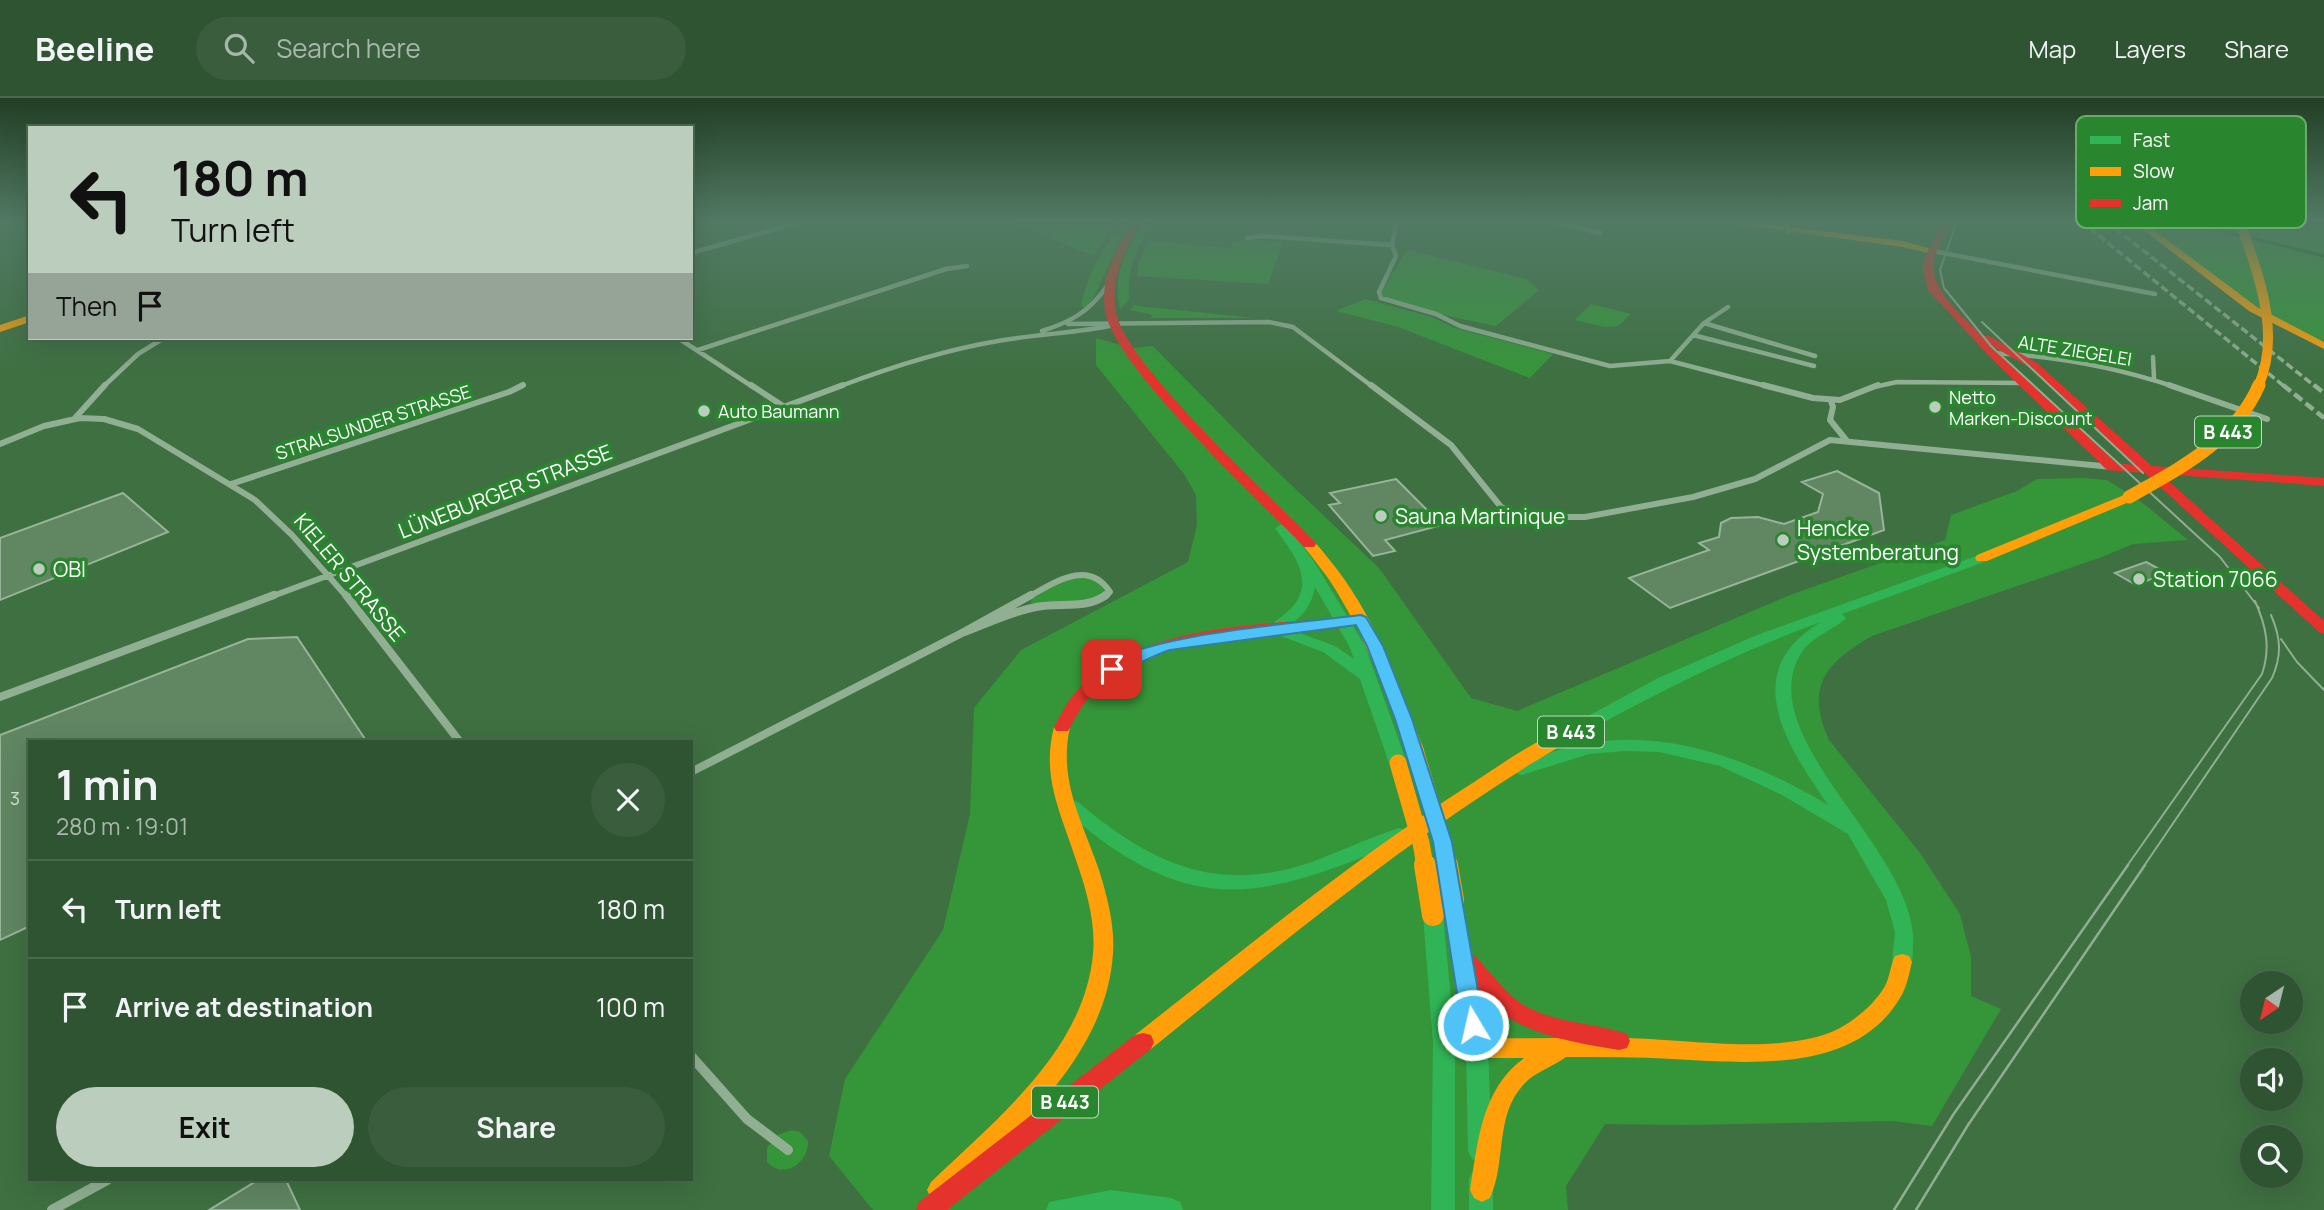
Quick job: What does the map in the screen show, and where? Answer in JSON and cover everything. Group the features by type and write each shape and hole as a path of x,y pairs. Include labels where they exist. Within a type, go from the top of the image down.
{"main road":[{"path":"1112,273 1108,285 1111,316 1136,359 1172,403 1266,501 1299,531 1321,559 1375,646 1415,750 1443,842 1454,900 1477,1048 1481,1210"},
{"path":"1929,273 1932,288 1949,308 1992,353 2112,467 2324,482"},
{"path":"2205,273 2253,309 2324,346"},
{"name":"B 443","path":"928,1210 1311,910 1480,785 1542,748 1664,682 1762,638 2052,531 2129,497 2206,450 2227,433 2251,406 2263,383 2270,358 2272,325 2258,273"},
{"path":"0,329 28,319"},
{"path":"0,335 28,325"},
{"path":"1972,330 2033,365 2324,629"},
{"path":"1266,501 1308,563 1357,646 1398,763 1421,843 1433,915 1444,1042 1443,1210"},
{"path":"1273,630 1295,616 1305,604 1311,589 1308,563"},
{"path":"1444,1042 1477,1048 1564,1050 1656,1048 1744,1052 1793,1049 1829,1041 1862,1025 1884,1006 1900,981 1907,956 1905,924 1893,891 1872,854 1854,832 1793,738 1785,717 1783,681 1787,664 1810,636 1871,598"},
{"path":"919,1210 1050,1077 1079,1032 1096,993 1102,956 1102,921 1097,890 1058,778 1056,750 1061,729 1072,708 1091,686 1112,669 1139,655 1168,645 1361,620"},
{"path":"1273,630 1327,647 1349,660 1366,675"},
{"path":"1480,785 1588,748 1623,744 1661,746 1701,753 1745,767 1784,786 1854,832"},
{"path":"1068,802 1096,830 1132,855 1164,870 1210,882 1251,882 1287,877 1428,823"},
{"path":"1463,957 1504,1004 1527,1017 1559,1030 1656,1048"},
{"path":"1482,1190 1496,1113 1507,1087 1522,1068 1564,1050"},
{"path":"1058,1210 1111,1202 1171,1210"}],"street":[{"path":"698,350 934,273"},
{"path":"1388,273 1379,292 1381,298 1389,302 1436,314 1460,326 1610,366 1670,361 1831,401 1897,382 2023,383"},
{"path":"2046,273 2155,294"},
{"name":"LÜNEBURGER STRASSE","path":"1068,324 1088,312 1108,285"},
{"path":"1670,361 1704,323 1728,307"},
{"name":"LÜNEBURGER STRASSE","path":"1028,336 1068,324 1092,322 1115,325"},
{"path":"1115,325 1269,322 1293,327 1445,440 1460,453 1503,508 1528,519 1542,521 1680,501 1745,482 1806,448 1830,440 2112,467"},
{"path":"1704,323 1815,356"},
{"name":"LÜNEBURGER STRASSE","path":"0,697 897,365 965,347 1028,336 1093,331 1115,325"},
{"path":"1693,335 1814,366"},
{"path":"75,418 126,362 160,340"},
{"path":"681,340 783,406"},
{"name":"ALTE ZIEGELEI","path":"1992,353 2076,361 2154,378 2267,419"},
{"name":"ALTE ZIEGELEI","path":"2153,357 2154,378"},
{"name":"STRALSUNDER STRASSE","path":"231,484 509,392 523,385"},
{"path":"1831,401 1833,407 1830,420 1847,441"},
{"name":"KIELER STRASSE","path":"0,444 43,426 75,418 114,420 145,432 231,484 263,507 329,575 458,740"},
{"path":"693,771 1069,575 1088,573 1100,579 1110,592 1106,598 1096,602 1045,605 962,633"},
{"path":"693,1058 726,1099 757,1130 788,1150"},
{"path":"52,1210 105,1181"}],"green space":[{"path":"1092,273 1105,273 1087,309 1081,306"},
{"path":"1131,273 1129,300 1120,309 1118,297 1119,274"},
{"path":"1137,273 1272,273 1268,284 1137,276"},
{"path":"1393,273 1502,273 1527,279 1539,290 1496,326 1438,314 1383,297 1382,291"},
{"path":"2210,273 2324,273 2324,341 2277,319"},
{"path":"1365,299 1432,317 1455,328 1553,354 1530,378 1398,327 1336,311"},
{"path":"1591,304 1631,314 1618,326 1604,327 1575,320"},
{"path":"1134,305 1255,318 1150,318 1153,315 1130,310"},
{"path":"1096,338 1131,348 1153,346 1264,459 1379,568 1471,698 1517,711 1790,595 1945,540 1951,515 2017,491 2037,479 2107,480 2139,500 2188,540 2133,544 1872,636 1842,656 1824,678 1819,705 1829,740 1920,853 1960,914 1971,957 1971,996 2001,1009 1932,1126 1893,1121 1605,1124 1566,1186 1568,1210 873,1210 829,1156 845,1079 943,930 970,814 974,708 1021,650 1188,562 1197,525 1196,495 1184,474 1096,365"},
{"path":"1088,574 1106,585 1106,598 1045,605 1030,603 1035,596 1055,582"},
{"path":"792,1130 800,1132 808,1141 804,1156 794,1167 774,1167 767,1162 767,1148 777,1135"}],"building":[{"name":"Hencke Systemberatung","path":"1837,471 1879,493 1884,530 1670,608 1629,578 1709,550 1699,543 1719,537 1721,523 1731,518 1758,517 1784,524 1818,512 1823,494 1802,482"},
{"name":"Sauna Martinique","path":"1396,479 1442,525 1385,540 1395,551 1373,556 1329,505 1340,503 1330,493"},
{"name":"OBI","path":"123,493 168,532 0,600 0,538"},
{"name":"Station 7066","path":"2146,562 2167,573 2136,585 2115,573"},
{"path":"297,637 366,740 28,740 28,927 0,940 0,735 248,639"},
{"path":"256,1181 286,1181 300,1210 209,1210"}],"tram line":[{"path":"1941,273 1944,288 1991,346 2220,557 2256,605"},
{"path":"1982,322 2143,473"},
{"path":"2127,866 2262,674 2266,637 2256,605"},
{"path":"2256,605 2259,608"},
{"path":"2144,866 2272,678 2279,646 2271,615"},
{"path":"2281,639 2297,662 2324,690"},
{"path":"1894,1210 1953,1115 2128,865"},
{"path":"1916,1210 1968,1125 2145,865"}],"railway":[{"path":"2145,273 2285,387"},
{"path":"2172,273 2316,387"},
{"path":"2283,385 2324,418"},
{"path":"2314,385 2324,393"}],"traffic: fast":[{"path":"1282,528 1327,593 1357,646 1398,763"},
{"path":"1563,737 1664,682 1762,638 1982,558"},
{"path":"1276,628 1294,615 1304,602 1308,585 1308,563"},
{"path":"1838,618 1809,636 1796,650 1784,677 1783,695 1797,741 1814,772 1880,868 1896,900 1905,932 1902,962"},
{"path":"1286,633 1329,649 1366,675"},
{"path":"1522,769 1589,748 1659,746 1693,752 1758,775 1849,828"},
{"path":"1072,807 1113,840 1159,866 1183,875 1234,884 1261,882 1296,874 1399,835"},
{"path":"1453,900 1477,1048 1480,1151"},
{"path":"1433,915 1444,1043 1443,1210"},
{"path":"1481,1179 1481,1210"},
{"path":"1058,1210 1111,1202 1171,1210"}],"traffic: slow":[{"path":"2205,273 2253,309 2324,346"},
{"path":"2129,497 2207,450 2234,426 2252,401 2263,375 2268,349 2268,321 2257,273"},
{"path":"0,329 28,319"},
{"path":"1982,558 2129,497"},
{"path":"1309,544 1359,616 1384,668 1415,750"},
{"path":"939,1190 999,1132 1057,1066 1080,1031 1096,993 1103,952 1100,909 1057,772 1057,748 1062,727"},
{"path":"1143,1042 1399,842 1452,804 1563,737"},
{"path":"1415,750 1443,842 1453,900"},
{"path":"1398,763 1421,843 1433,915"},
{"path":"1477,1048 1622,1047 1743,1053 1813,1047 1844,1036 1871,1019 1892,993 1902,962"},
{"path":"1482,1190 1492,1125 1506,1090 1518,1075 1535,1062 1557,1052"}],"traffic: jam":[{"path":"1113,273 1109,290 1111,315 1118,334 1135,359 1211,444 1309,544"},
{"path":"1929,273 1932,288 1992,353 2112,467 2324,482"},
{"path":"1985,338 2033,365 2324,629"},
{"path":"1062,727 1082,695 1111,671 1146,653 1185,641 1227,633 1344,623"},
{"path":"1463,956 1493,993 1525,1016 1555,1028 1619,1041"},
{"path":"928,1210 1143,1042"}],"place":[{"name":"Netto Marken-Discount","path":"1935,407"},
{"name":"Auto Baumann","path":"704,411"},
{"name":"Sauna Martinique","path":"1381,516"},
{"name":"Hencke Systemberatung","path":"1783,540"},
{"name":"OBI","path":"39,569"},
{"name":"Station 7066","path":"2139,579"}],"route":[{"path":"1112,669 1139,655 1168,645 1219,636 1361,620 1375,646 1404,719 1443,842 1473,1025"}]}
